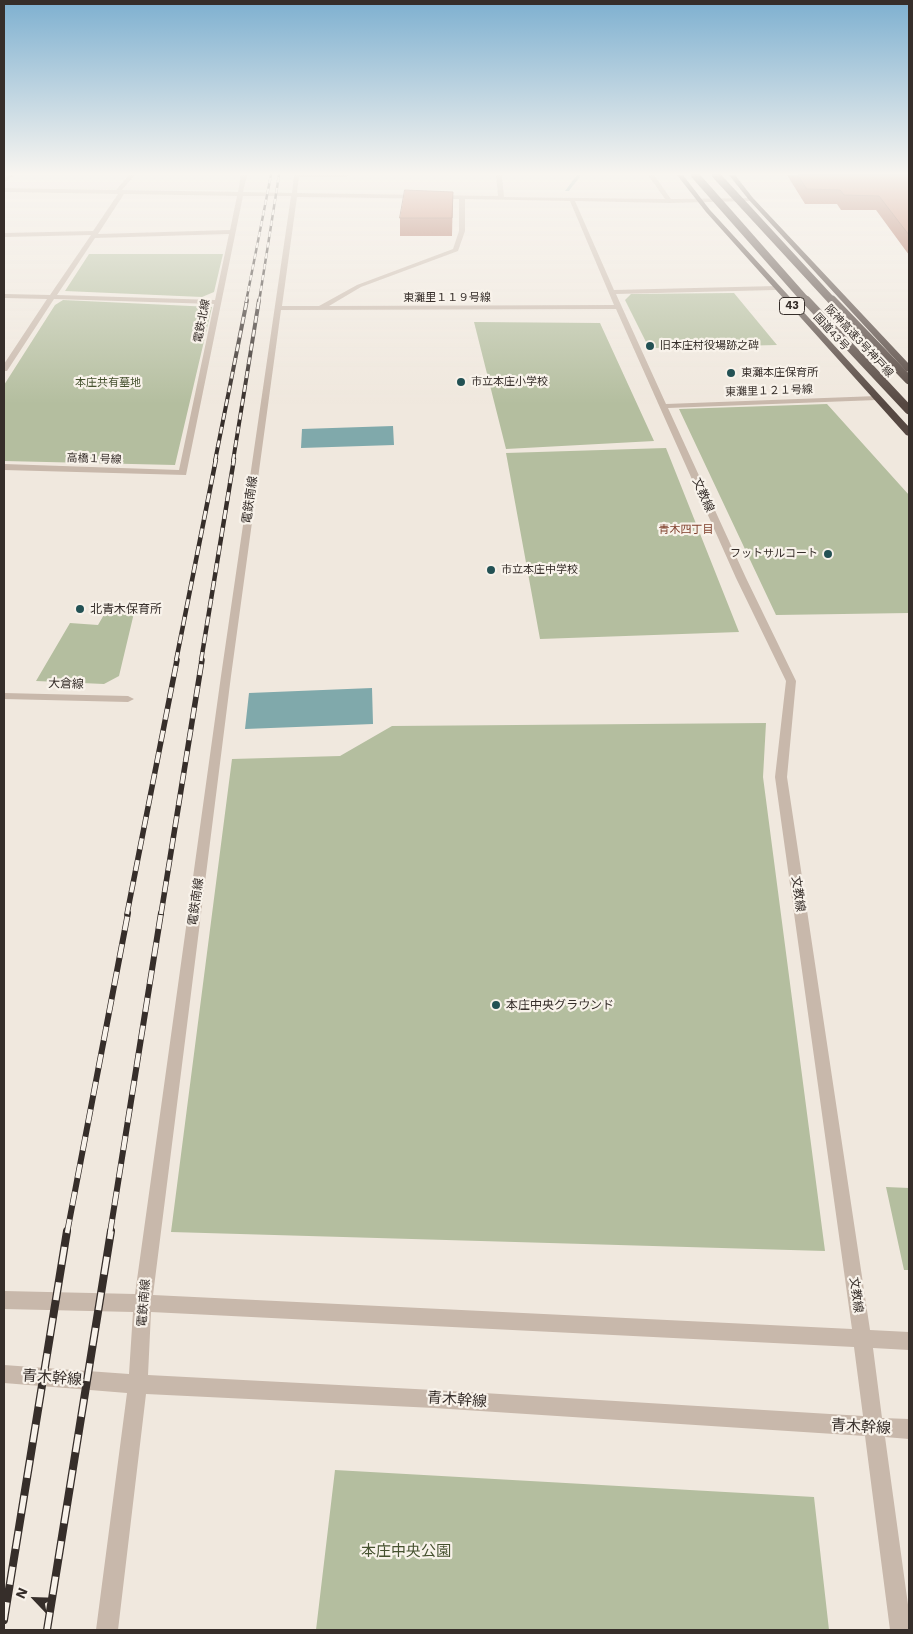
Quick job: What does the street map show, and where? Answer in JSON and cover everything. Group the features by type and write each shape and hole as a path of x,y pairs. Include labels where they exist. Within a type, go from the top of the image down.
{"highway":[{"name":"国道43号","path":"744,251 909,433"},
{"name":"阪神高速3号神戸線","path":"761,251 909,410"},
{"name":"阪神高速3号神戸線","path":"785,251 909,380"},
{"path":"800,251 909,369"}],"street":[{"path":"4,369 83,251"},
{"name":"電鉄北線","path":"184,472 229,251"},
{"name":"電鉄南線","path":"107,1630 138,1384 143,1303 226,676 286,251"},
{"path":"320,308 359,286 453,251"},
{"name":"文教線","path":"594,251 662,406 791,682 781,777 862,1339 872,1428 900,1630"},
{"path":"611,292 776,288"},
{"path":"4,296 217,302"},
{"name":"東灘里１１９号線","path":"277,308 618,308"},
{"name":"東灘里１２１号線","path":"662,406 877,398"},
{"name":"高橋１号線","path":"4,467 184,472"},
{"name":"大倉線","path":"4,696 128,699"},
{"path":"4,1300 143,1303 909,1342"},
{"name":"青木幹線","path":"4,1374 138,1384 434,1399 909,1429"}],"green space":[{"path":"89,254 223,254 214,292 202,297 65,291"},
{"path":"734,293 777,345 655,348 653,343 647,344 625,300 631,294"},
{"name":"本庄共有墓地","path":"63,300 212,307 175,465 4,461 4,385 55,305"},
{"path":"474,322 600,323 654,441 506,449"},
{"name":"フットサルコート","path":"827,404 909,495 909,613 776,615 679,409"},
{"path":"666,448 739,632 540,639 506,453"},
{"path":"105,613 134,613 119,676 104,684 36,681 70,623 98,625"},
{"name":"本庄中央グラウンド","path":"766,723 763,777 825,1251 171,1232 232,759 340,756 392,726"},
{"path":"886,1187 909,1188 909,1270 904,1270"},
{"name":"本庄中央公園","path":"335,1470 814,1497 829,1630 316,1630"}],"water":[{"path":"393,426 394,445 301,448 302,429"},
{"path":"372,688 373,724 245,729 249,693"}],"railway":[{"path":"246,302 256,251"},
{"path":"259,302 267,251"},
{"path":"215,461 247,300"},
{"path":"233,461 259,300"},
{"path":"176,661 216,459"},
{"path":"201,661 234,459"},
{"path":"127,914 177,660"},
{"path":"161,914 202,660"},
{"path":"67,1233 128,913"},
{"path":"110,1233 161,913"},
{"path":"4,1620 67,1231"},
{"path":"47,1630 111,1231"}],"place":[{"name":"旧本庄村役場跡之碑","path":"650,346"},
{"name":"東灘本庄保育所","path":"731,373"},
{"name":"市立本庄小学校","path":"461,382"},
{"name":"フットサルコート","path":"828,554"},
{"name":"市立本庄中学校","path":"491,570"},
{"name":"北青木保育所","path":"80,609"},
{"name":"本庄中央グラウンド","path":"496,1005"}],"district":[{"name":"青木四丁目","path":"686,530"}]}
